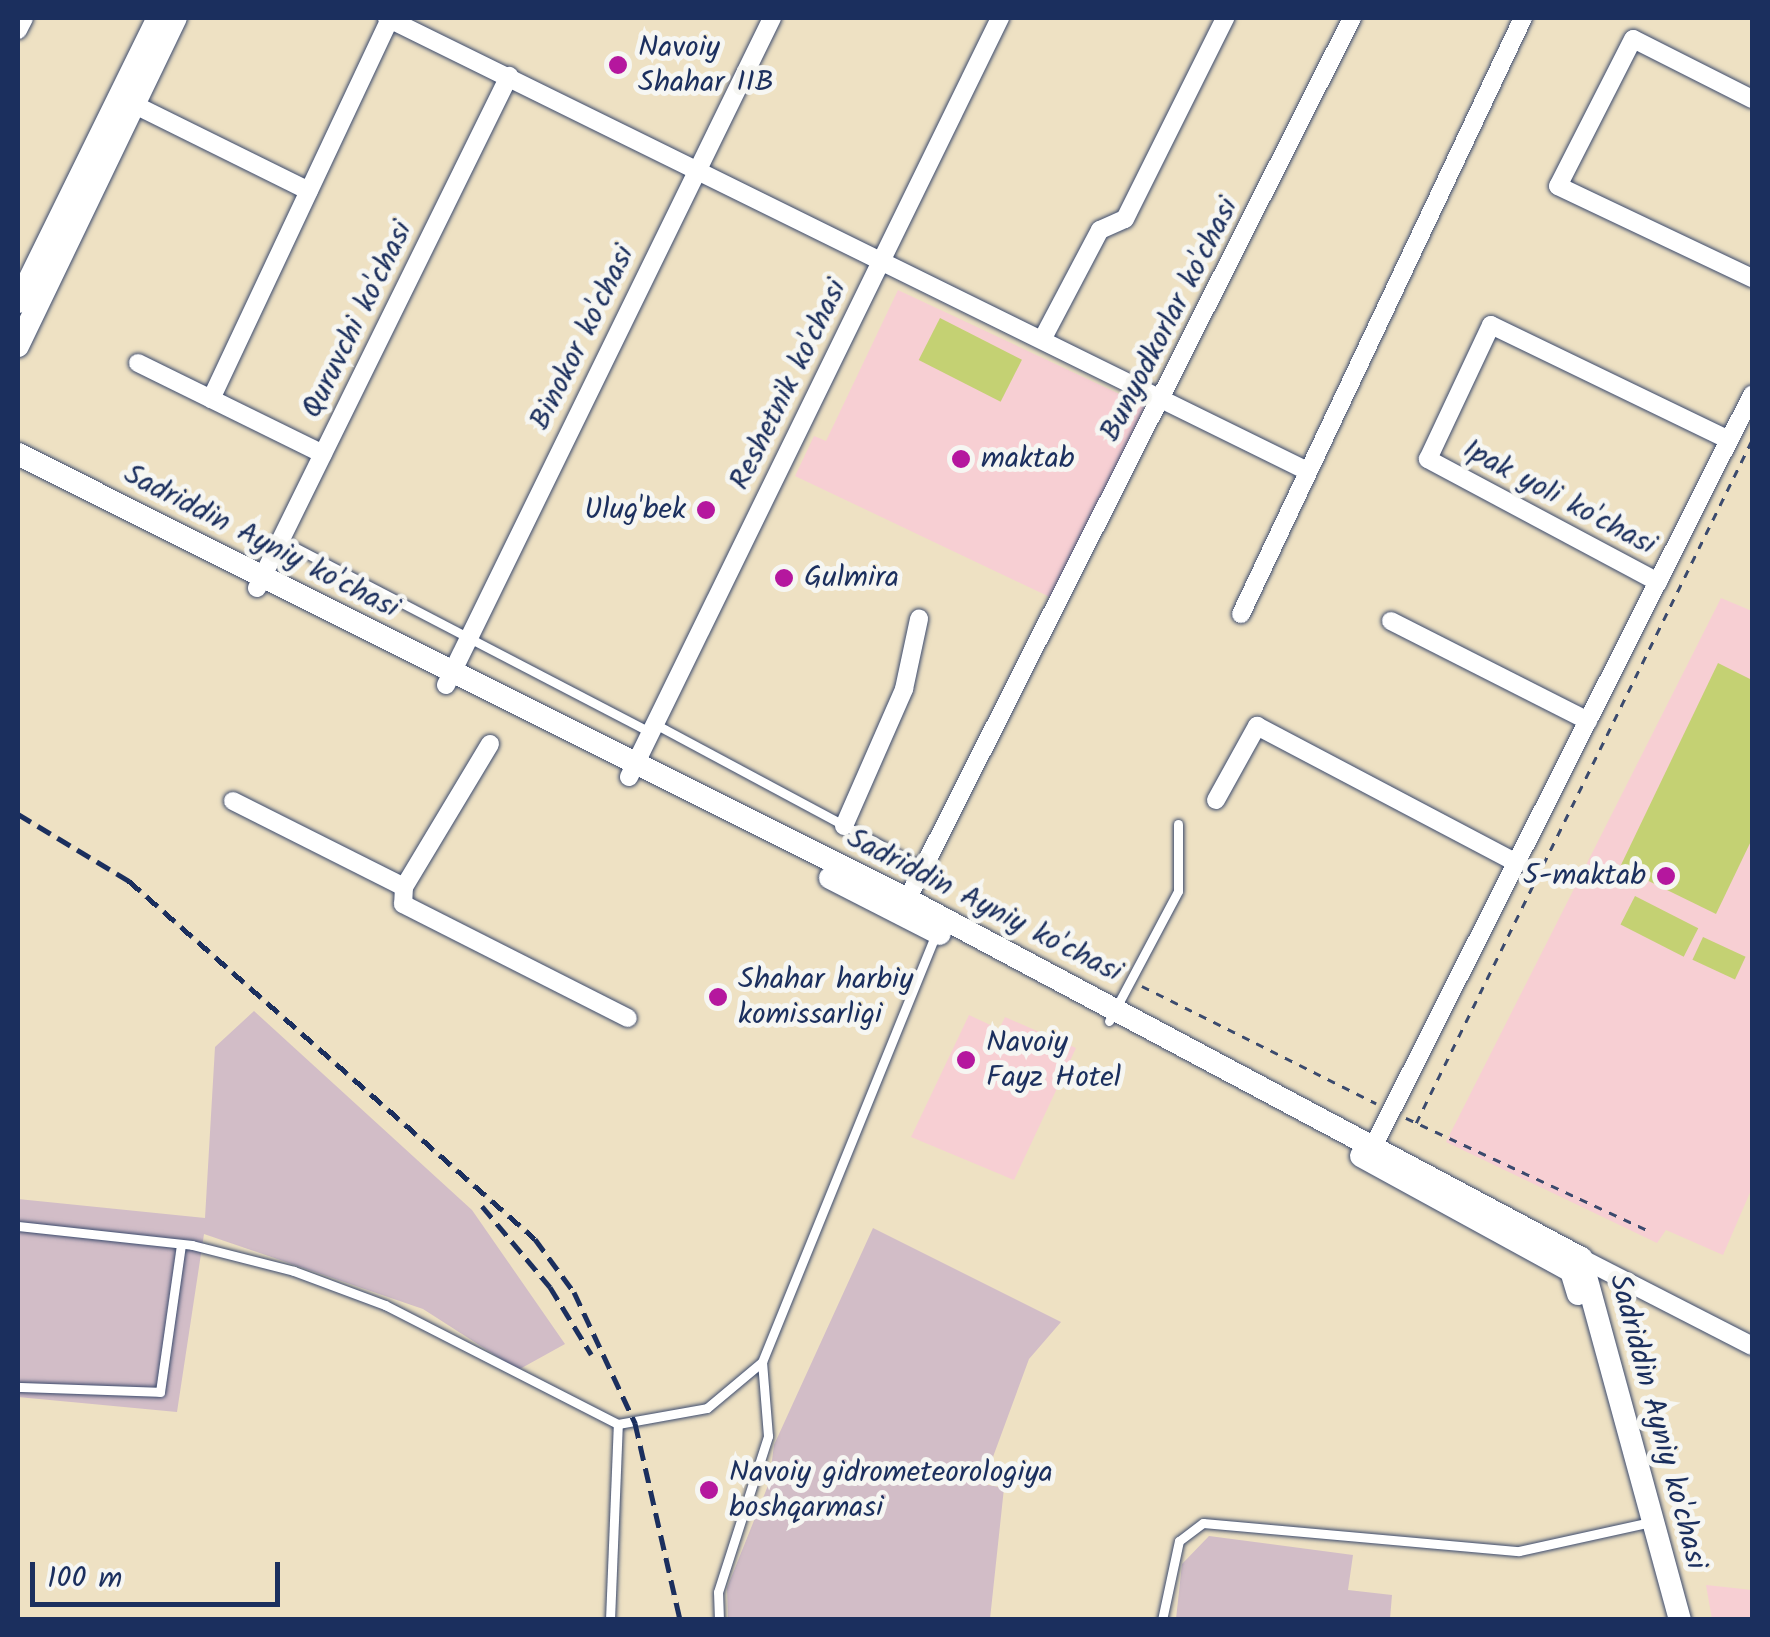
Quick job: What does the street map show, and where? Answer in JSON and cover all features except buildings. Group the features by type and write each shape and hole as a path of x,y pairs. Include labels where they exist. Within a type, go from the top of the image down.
{"main road":[{"path":"18,302 158,18"},
{"path":"18,346 176,18"},
{"name":"Sadriddin Ayniy ko'chasi","path":"21,458 1113,1014 1576,1264 1648,1523 1680,1620"},
{"name":"Sadriddin Ayniy ko'chasi","path":"1648,1523 1668,1620"}],"street":[{"path":"18,30 24,18"},
{"path":"211,399 388,18 698,165 1303,469"},
{"name":"Binokor ko'chasi","path":"449,678 772,18"},
{"name":"Reshetnik ko'chasi","path":"632,771 1000,18"},
{"path":"1044,336 1100,230 1125,219 1225,18"},
{"name":"Bunyodkorlar ko'chasi","path":"904,906 1352,18"},
{"path":"1241,614 1303,469 1523,18"},
{"path":"1752,99 1632,39 1558,186 1752,278"},
{"name":"Quruvchi ko'chasi","path":"260,582 509,76"},
{"path":"133,104 309,191"},
{"name":"Ipak yoli ko'chasi","path":"1658,582 1428,459 1490,325 1729,440"},
{"path":"138,363 322,454"},
{"name":"Ipak yoli ko'chasi","path":"1370,1152 1752,395"},
{"path":"844,826 904,689 919,619"},
{"path":"1392,621 1588,721"},
{"path":"1216,800 1257,726 1517,863"},
{"path":"490,744 404,887 402,904 628,1018"},
{"path":"234,802 404,887"},
{"path":"1576,1264 1752,1346"}],"lane":[{"path":"280,540 923,868"},
{"path":"1113,1014 1178,891 1178,824"},
{"path":"719,1620 718,1592 768,1436 762,1362 939,925"},
{"path":"18,1226 180,1244 385,1305 618,1424 707,1408 762,1362"},
{"path":"18,1386 160,1392 180,1244"},
{"path":"610,1620 618,1424"},
{"path":"1162,1620 1179,1541 1202,1523 1518,1552 1648,1523"}],"path":[{"path":"1416,1123 1752,440"}],"shaded area":[{"name":"maktab","path":"898,290 1145,406 1054,599 795,476 814,436 826,441"},
{"name":"5-maktab","path":"1721,598 1752,611 1752,1188 1723,1255 1666,1230 1657,1243 1446,1142"},
{"path":"254,1011 472,1210 565,1344 518,1370 423,1309 204,1234 177,1412 18,1397 18,1199 205,1218 215,1047"},
{"path":"969,1015 999,1029 1005,1017 1076,1048 1014,1180 911,1137"},
{"path":"873,1228 1061,1322 1029,1359 983,1484 1004,1488 990,1619 728,1619 727,1588 769,1483 774,1445"},
{"path":"1209,1536 1353,1555 1348,1590 1392,1595 1390,1619 1176,1619 1182,1564"},
{"path":"1706,1585 1752,1590 1752,1619 1712,1619"}],"green space":[{"path":"940,318 1022,360 1001,402 919,360"},
{"path":"1718,663 1752,680 1752,839 1716,914 1620,867"},
{"path":"1635,896 1698,928 1684,957 1620,925"},
{"path":"1703,937 1746,957 1735,980 1692,960"}],"railway":[{"path":"18,814 129,881 535,1239 574,1292 635,1423 680,1620"},
{"path":"482,1206 550,1287 591,1354"}],"place":[{"name":"Navoiy Shahar IIB","path":"618,65"},
{"name":"maktab","path":"961,459"},
{"name":"Ulug'bek","path":"706,510"},
{"name":"Gulmira","path":"784,578"},
{"name":"5-maktab","path":"1666,876"},
{"name":"Shahar harbiy komissarligi","path":"718,997"},
{"name":"Navoiy Fayz Hotel","path":"966,1060"},
{"name":"Navoiy gidrometeorologiya boshqarmasi","path":"709,1490"}]}
